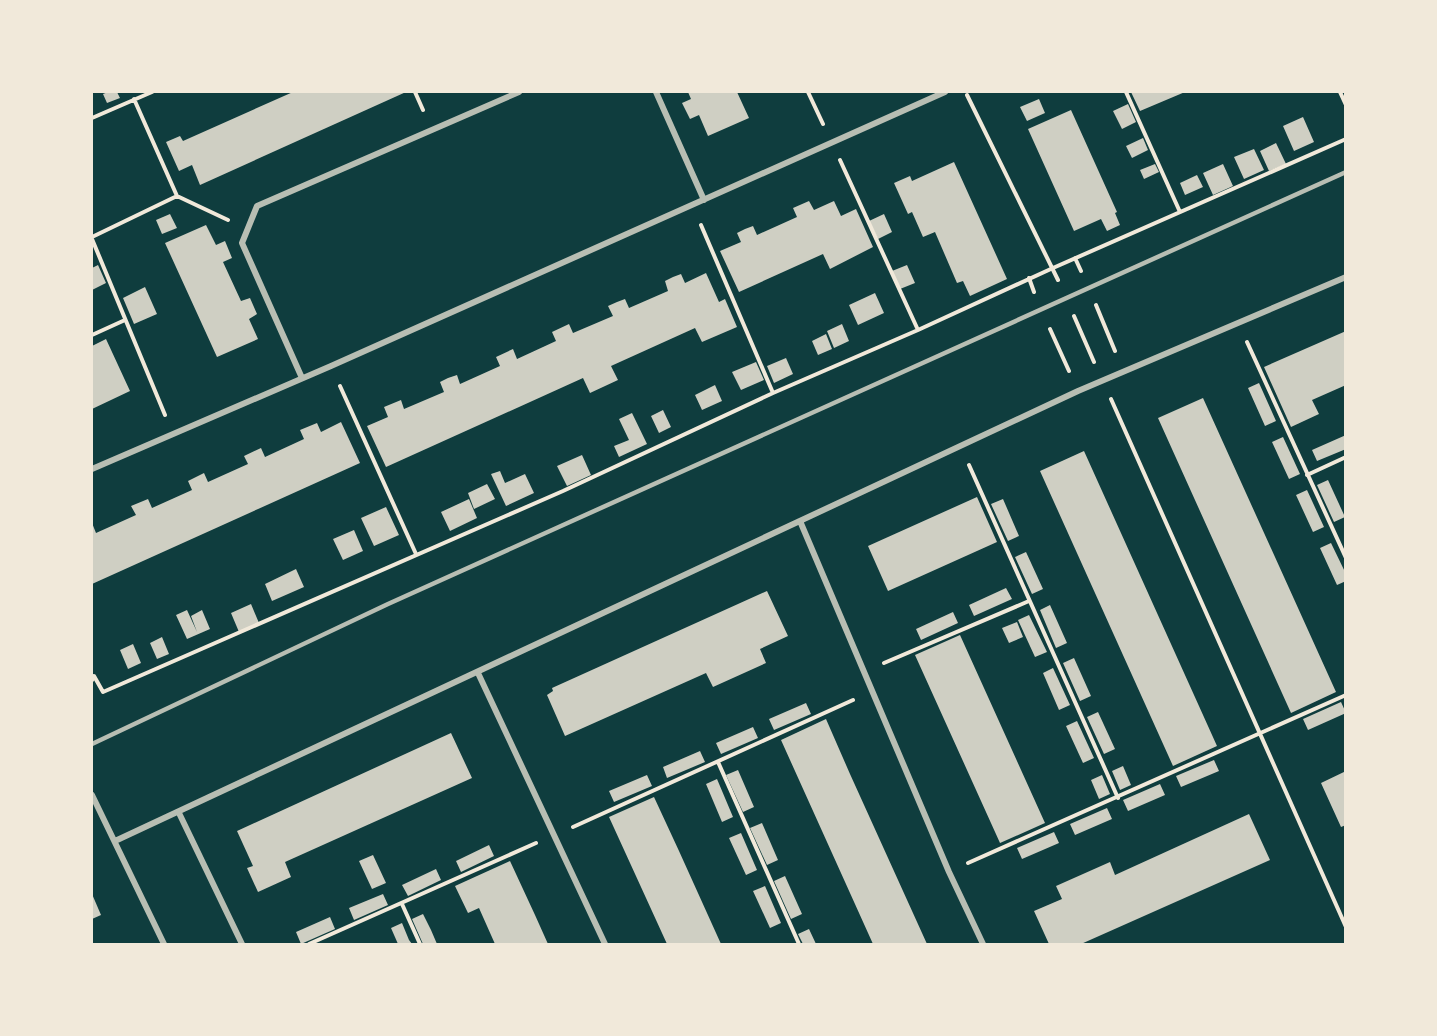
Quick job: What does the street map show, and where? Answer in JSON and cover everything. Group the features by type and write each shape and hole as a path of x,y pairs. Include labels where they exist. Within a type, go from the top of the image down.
{"street":[{"path":"302,378 242,243 257,206 519,92"},
{"path":"656,92 704,200"},
{"path":"92,469 331,366 945,92"},
{"path":"115,841 1078,392 1346,277"},
{"path":"800,521 949,872 983,945"},
{"path":"477,673 605,945"},
{"path":"92,795 164,945"},
{"path":"178,813 242,945"}],"lane":[{"path":"92,744 388,604 1089,290 1346,172"}],"path":[{"path":"92,118 152,92"},
{"path":"808,92 918,330"},
{"path":"965,92 1053,268 1346,927"},
{"path":"1126,92 1180,212"},
{"path":"1340,92 1346,105"},
{"path":"134,99 177,196 248,229"},
{"path":"92,680 94,676 103,692 563,491 773,393 1346,139"},
{"path":"173,434 92,238 177,196"},
{"path":"692,205 773,393"},
{"path":"1075,258 1124,372"},
{"path":"1029,278 1078,392"},
{"path":"92,335 125,320"},
{"path":"1238,322 1346,558"},
{"path":"331,366 416,554"},
{"path":"962,448 1118,798"},
{"path":"1307,475 1346,457"},
{"path":"865,672 1029,601"},
{"path":"309,945 873,691"},
{"path":"949,872 1346,695"},
{"path":"718,762 799,945"},
{"path":"402,904 420,945"}],"building":[{"path":"117,92 120,98 107,103 103,94"},
{"path":"293,92 406,92 200,185 192,165 179,171 166,142 180,136 183,141"},
{"path":"688,92 737,92 749,118 708,136 699,115 690,119 682,103 691,99"},
{"path":"1131,92 1185,92 1140,111"},
{"path":"1039,99 1045,113 1027,121 1020,107"},
{"path":"1128,104 1136,122 1122,129 1113,111"},
{"path":"1071,110 1117,212 1115,213 1120,225 1107,231 1101,219 1074,231 1028,129"},
{"path":"1303,117 1314,142 1294,151 1283,126"},
{"path":"1143,138 1148,150 1132,158 1126,146"},
{"path":"1276,143 1286,164 1269,171 1260,151"},
{"path":"1254,149 1264,170 1244,179 1234,157"},
{"path":"954,162 1007,279 970,296 963,281 957,283 935,232 923,237 912,212 908,214 894,183 910,176 912,181"},
{"path":"1155,164 1159,172 1144,179 1140,170"},
{"path":"1223,164 1233,186 1213,195 1203,173"},
{"path":"1197,175 1203,187 1185,195 1180,183"},
{"path":"809,201 814,210 834,201 841,216 856,209 873,247 830,269 823,254 739,292 720,251 741,242 737,233 745,229 753,226 757,235 797,217 793,208"},
{"path":"170,214 177,228 162,234 156,220"},
{"path":"884,214 892,232 878,239 869,221"},
{"path":"206,225 216,245 225,241 232,258 223,262 241,301 250,298 257,314 249,319 258,339 217,357 165,243"},
{"path":"98,265 106,283 92,290 92,268"},
{"path":"907,265 915,283 900,289 892,271"},
{"path":"706,273 719,302 725,299 737,327 702,342 695,328 611,366 618,380 590,393 583,378 386,467 367,426 388,417 384,407 401,400 404,409 444,392 440,382 448,378 457,375 460,384 500,366 496,357 513,349 517,359 556,341 552,332 569,324 573,333 613,316 608,306 625,299 629,308 668,291 665,281 673,277 681,274 685,283"},
{"path":"145,287 157,314 134,324 123,298"},
{"path":"875,293 884,313 858,325 849,305"},
{"path":"842,324 849,341 834,348 827,331"},
{"path":"1346,331 1346,385 1312,400 1319,414 1291,427 1264,367"},
{"path":"826,334 832,349 818,355 812,341"},
{"path":"106,339 130,391 92,409 92,346"},
{"path":"786,358 793,374 774,383 767,366"},
{"path":"756,362 764,380 741,390 732,372"},
{"path":"1259,383 1276,421 1265,426 1248,388"},
{"path":"715,385 722,401 702,410 695,395"},
{"path":"1203,398 1336,692 1291,713 1158,418"},
{"path":"663,410 671,427 659,433 651,416"},
{"path":"632,413 647,444 619,457 614,446 629,440 619,419"},
{"path":"341,422 360,463 92,584 92,523 96,533 136,515 131,506 148,499 152,508 192,490 188,481 204,473 208,482 248,464 244,456 261,448 265,457 304,439 300,430 317,423 321,432"},
{"path":"1346,435 1346,449 1317,461 1312,450"},
{"path":"1283,437 1300,474 1289,479 1272,442"},
{"path":"1084,451 1217,746 1173,766 1040,471"},
{"path":"582,455 591,475 567,486 557,466"},
{"path":"500,471 505,483 525,474 534,493 506,506 491,474"},
{"path":"1328,480 1345,517 1334,522 1317,485"},
{"path":"487,484 495,499 474,509 468,493"},
{"path":"1307,490 1324,527 1313,532 1296,495"},
{"path":"977,497 997,542 888,591 868,546"},
{"path":"469,499 477,518 450,531 441,512"},
{"path":"1003,499 1019,536 1008,541 991,504"},
{"path":"386,507 399,535 374,546 361,518"},
{"path":"354,530 363,551 343,560 333,539"},
{"path":"1331,543 1346,574 1346,581 1337,585 1320,548"},
{"path":"1026,552 1043,589 1032,594 1015,557"},
{"path":"296,569 304,587 272,601 265,584"},
{"path":"1006,588 1012,599 974,616 969,605"},
{"path":"767,591 788,636 760,649 766,663 713,687 706,673 565,736 547,695 553,691 552,688"},
{"path":"251,604 259,623 239,632 231,613"},
{"path":"1050,605 1067,643 1056,648 1040,610"},
{"path":"187,610 197,632 191,616 202,610 210,629 187,639 176,615"},
{"path":"953,612 958,623 921,640 916,629"},
{"path":"1029,615 1047,652 1035,657 1018,620"},
{"path":"1017,622 1023,637 1009,643 1002,628"},
{"path":"960,635 1045,823 1000,843 915,655"},
{"path":"162,637 169,654 157,659 150,643"},
{"path":"133,644 141,663 128,669 120,650"},
{"path":"1074,658 1091,696 1080,701 1063,663"},
{"path":"1053,668 1070,705 1059,710 1043,673"},
{"path":"1341,702 1346,713 1308,730 1303,719"},
{"path":"806,703 811,714 774,730 769,719"},
{"path":"1098,712 1115,749 1104,754 1087,717"},
{"path":"826,719 927,944 873,944 781,740"},
{"path":"1077,721 1094,758 1083,763 1066,726"},
{"path":"753,727 758,738 721,754 716,743"},
{"path":"451,733 472,778 285,862 291,877 258,892 247,868 253,866 237,831"},
{"path":"700,751 705,762 667,778 663,767"},
{"path":"1214,760 1219,771 1181,787 1176,776"},
{"path":"1123,766 1131,785 1120,790 1112,771"},
{"path":"738,770 754,807 743,812 726,775"},
{"path":"1346,771 1346,825 1341,827 1321,783"},
{"path":"647,775 652,786 614,802 609,791"},
{"path":"1102,775 1110,794 1099,799 1091,780"},
{"path":"717,779 733,817 722,822 706,784"},
{"path":"1160,784 1165,795 1128,811 1123,800"},
{"path":"654,797 721,944 667,944 609,817"},
{"path":"1107,808 1112,819 1075,835 1070,824"},
{"path":"1249,814 1270,860 1081,944 1049,944 1034,911 1062,899 1056,886 1110,862 1115,875"},
{"path":"762,823 778,860 767,865 750,828"},
{"path":"1054,832 1059,843 1022,859 1017,848"},
{"path":"741,833 757,870 746,875 729,838"},
{"path":"489,845 494,856 461,872 456,861"},
{"path":"373,855 386,883 372,889 359,861"},
{"path":"510,861 548,944 495,944 479,908 468,913 455,886"},
{"path":"436,869 441,880 408,896 402,885"},
{"path":"785,876 802,914 791,919 774,881"},
{"path":"765,886 781,923 770,928 753,891"},
{"path":"92,894 101,915 92,919"},
{"path":"383,894 388,905 354,920 349,908"},
{"path":"423,914 437,944 423,944 412,919"},
{"path":"330,917 335,929 301,944 296,932"},
{"path":"402,923 412,944 398,944 391,928"},
{"path":"809,929 816,944 803,944 798,934"}]}
